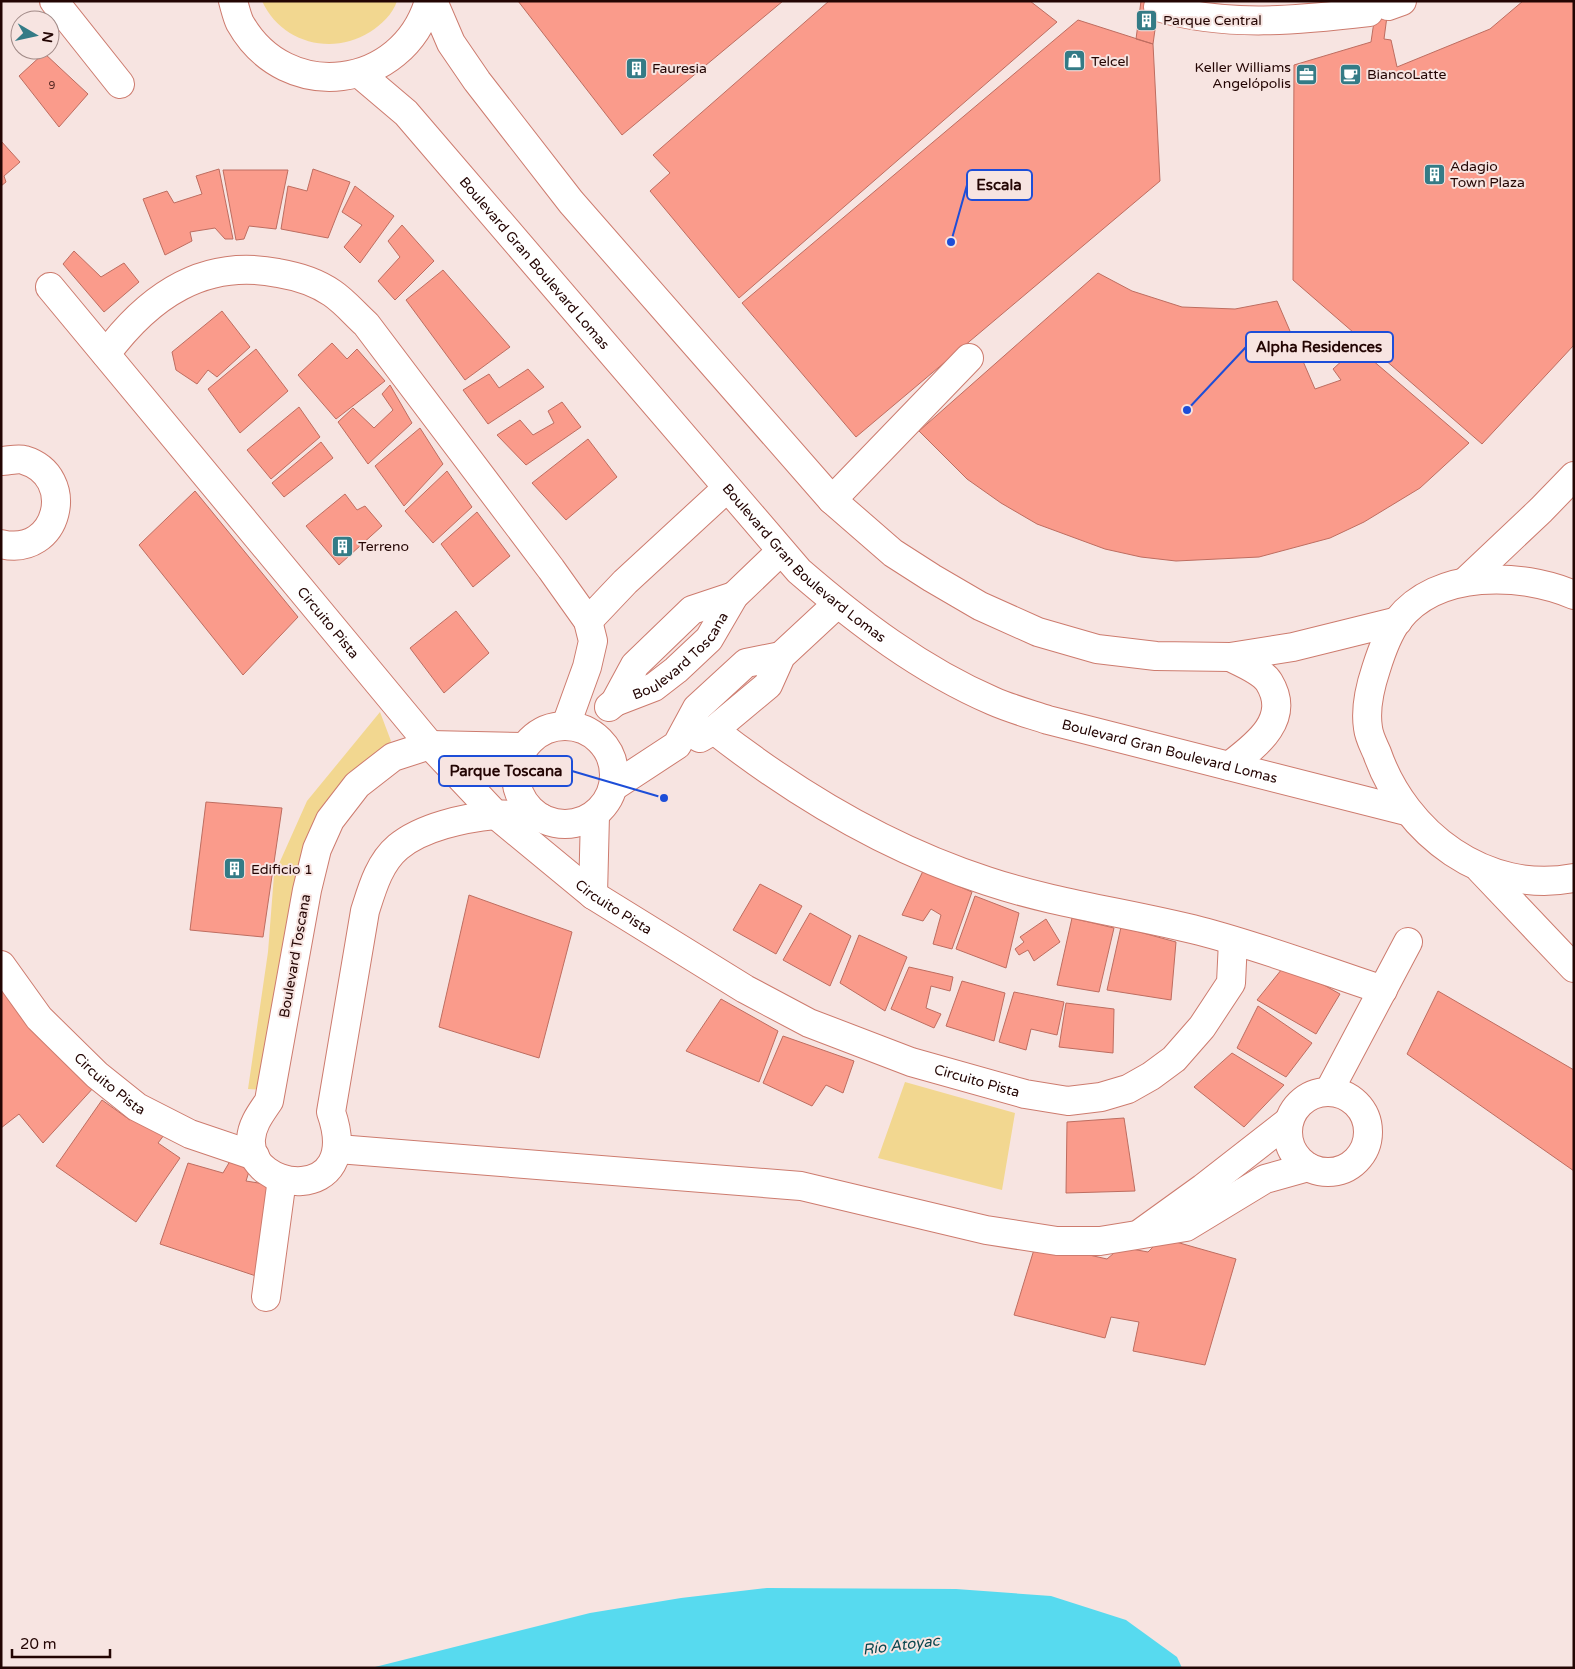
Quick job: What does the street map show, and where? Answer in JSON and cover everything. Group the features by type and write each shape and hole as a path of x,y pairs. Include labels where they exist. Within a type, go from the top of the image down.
{"street":[{"path":"54,1 120,84"},
{"path":"233,1 240,22 261,51 291,70 325,78 360,74 387,61 409,41 425,15 429,1"},
{"path":"433,1 451,43 477,81 571,202 832,500 893,552 932,578 980,606 1038,632 1098,650 1156,656 1230,657 1293,647 1398,621"},
{"path":"1145,4 1214,18 1261,20 1294,20 1386,7"},
{"name":"Boulevard Gran Boulevard Lomas","path":"360,74 406,113 781,551 799,571 837,604 924,665 994,701 1048,720 1406,811"},
{"path":"106,354 126,328 171,290 193,280 230,269 267,271 297,276 332,293 366,324 551,568 588,621 593,641 575,727"},
{"name":"Circuito Pista","path":"50,287 430,745 496,814 593,896 744,989 809,1023 910,1062 1025,1094 1068,1101 1102,1097 1128,1089 1152,1076 1174,1059 1202,1028 1231,983 1233,940"},
{"path":"832,500 969,358"},
{"path":"1,461 24,460 46,473 57,495 54,520 39,540 15,548 1,544"},
{"path":"1466,581 1574,476"},
{"path":"588,621 625,582 727,488"},
{"name":"Boulevard Toscana","path":"575,727 615,702 635,665 692,610 734,596 781,551"},
{"path":"1574,595 1560,589 1514,580 1466,581 1422,598 1398,621 1380,658 1370,688 1368,728 1383,772 1406,811 1429,835 1450,852 1480,869 1520,879 1562,880 1574,878"},
{"path":"613,787 677,745 700,738 714,730 768,684 781,656 837,604"},
{"path":"677,745 697,708 746,664 781,656"},
{"path":"1229,766 1266,734 1274,719 1276,700 1268,681 1230,657"},
{"path":"254,1156 267,1172 282,1179 308,1182 317,1179 330,1168 338,1149 337,1129 331,1112 365,912 374,881 397,847 427,830 496,814 541,818 554,823 568,824 582,821 595,815 606,802 613,787 614,769 609,752 598,738 575,727 550,728 536,736 524,747 518,762 516,778 520,794 528,808 541,818"},
{"path":"714,730 752,760 844,819 986,881 1233,940 1383,990"},
{"name":"Boulevard Toscana","path":"254,1156 250,1140 254,1124 269,1101 308,890 317,849 330,820 357,785 392,757 430,745 524,747"},
{"path":"593,896 595,815"},
{"path":"1480,869 1574,968"},
{"path":"1329,1091 1408,942"},
{"name":"Circuito Pista","path":"1,965 39,1018 97,1075 137,1107 190,1134 254,1156"},
{"path":"1329,1091 1342,1094 1358,1105 1367,1122 1368,1136 1364,1149 1357,1160 1347,1168 1334,1172 1320,1171 1308,1167 1298,1159 1291,1147 1288,1135 1289,1121 1294,1109 1304,1099 1316,1093 1329,1091"},
{"path":"1135,1237 1203,1188 1289,1121"},
{"path":"338,1149 801,1186 986,1230 1056,1240 1100,1241 1135,1237 1186,1227 1266,1179 1308,1167"},
{"path":"266,1297 282,1179"}],"shaded area":[{"path":"262,1 397,1 386,19 370,32 340,43 324,44 295,36 282,27"},
{"path":"380,712 391,741 323,825 267,1090 248,1089 268,952 274,875 307,801"},
{"path":"905,1082 1015,1113 1002,1190 878,1158"}],"water":[{"name":"Río Atoyac","path":"767,1588 956,1589 1051,1596 1126,1620 1177,1657 1182,1668 371,1668 590,1613 681,1598"}],"building":[{"name":"Fauresia","path":"518,1 783,1 622,135"},
{"path":"829,1 1030,1 1057,22 739,298 650,191 670,173 653,155"},
{"name":"Parque Central","path":"1141,1 1159,1 1153,44 1136,39"},
{"name":"Adagio Town Plaza","path":"1377,1 1389,1 1384,39 1391,40 1397,67 1490,29 1523,1 1574,1 1574,345 1482,444 1293,280 1294,65 1371,42"},
{"path":"1078,20 1153,44 1160,181 856,437 742,303"},
{"path":"36,60 52,60 88,94 59,127 19,76"},
{"path":"1,141 20,162 4,176 6,182 1,186"},
{"path":"219,169 233,239 225,239 215,228 190,232 192,241 165,255 143,199 167,191 174,203 202,194 196,176"},
{"path":"313,169 350,182 328,238 281,229 288,186 307,191"},
{"path":"223,170 288,170 276,229 249,226 244,239 236,240"},
{"path":"355,186 394,216 360,263 344,247 362,225 342,212"},
{"path":"402,225 434,261 395,300 378,281 400,257 388,241"},
{"path":"74,251 101,277 124,263 139,282 104,312 63,264"},
{"path":"443,270 510,347 465,380 406,300"},
{"path":"1098,273 1132,291 1182,307 1235,309 1277,301 1315,389 1341,380 1333,369 1357,347 1469,443 1420,488 1364,522 1330,538 1259,557 1176,561 1141,557 1105,549 1037,524 1001,503 967,479 919,431"},
{"path":"222,311 250,347 217,377 208,370 197,384 176,370 172,352"},
{"path":"332,343 347,359 357,349 385,381 336,419 298,375"},
{"path":"256,349 288,391 240,433 208,389"},
{"path":"528,369 544,387 488,424 463,390 489,374 499,388"},
{"path":"390,385 412,423 368,464 338,422 353,408 374,428 393,410 382,394"},
{"path":"562,402 581,427 526,465 497,435 520,420 533,435 554,423 548,411"},
{"path":"299,407 320,437 271,479 247,450"},
{"path":"420,428 443,464 404,506 375,466"},
{"path":"588,439 617,477 566,520 532,483"},
{"path":"321,442 333,458 284,497 272,483"},
{"path":"447,471 472,507 433,543 405,511"},
{"path":"195,491 298,617 243,675 139,545"},
{"name":"Terreno","path":"345,494 357,510 365,506 382,526 339,565 306,526"},
{"path":"477,512 510,556 473,587 441,544"},
{"path":"456,611 489,653 444,693 410,648"},
{"name":"Edificio 1","path":"206,802 282,808 263,937 190,930"},
{"path":"923,871 972,892 952,949 933,944 941,915 931,909 923,921 902,915"},
{"path":"760,884 802,906 776,954 733,930"},
{"path":"469,895 572,932 539,1058 439,1027"},
{"path":"975,896 1019,913 1006,968 956,949"},
{"path":"810,913 851,936 830,986 783,960"},
{"path":"1072,918 1114,928 1099,992 1057,985"},
{"path":"1046,919 1060,942 1034,961 1028,950 1019,955 1015,949 1024,942 1020,937"},
{"path":"1121,927 1176,942 1171,1000 1107,990"},
{"path":"859,935 907,957 885,1011 840,983"},
{"path":"1286,964 1340,994 1316,1034 1257,1000"},
{"path":"909,967 953,977 950,991 931,986 926,1008 941,1014 934,1028 891,1009"},
{"path":"1,974 95,1086 43,1143 19,1114 1,1128"},
{"path":"962,981 1005,993 994,1041 946,1026"},
{"path":"1438,991 1574,1070 1574,1171 1407,1054"},
{"path":"1014,992 1064,1002 1057,1035 1031,1029 1026,1050 999,1042"},
{"path":"721,999 778,1031 759,1082 686,1051"},
{"path":"1066,1003 1114,1009 1113,1053 1059,1047"},
{"path":"1258,1006 1312,1043 1286,1077 1237,1048"},
{"path":"783,1036 854,1061 843,1093 826,1085 812,1106 763,1083"},
{"path":"1232,1053 1284,1085 1244,1127 1194,1087"},
{"path":"102,1100 130,1120 137,1110 167,1131 158,1143 180,1158 136,1222 56,1166"},
{"path":"1124,1118 1135,1191 1066,1193 1067,1122"},
{"path":"233,1156 252,1162 246,1181 277,1186 259,1277 160,1244 188,1163 223,1173"},
{"path":"1162,1238 1236,1259 1205,1365 1133,1351 1139,1322 1111,1317 1105,1338 1014,1315 1036,1243 1107,1259 1121,1247 1148,1252"}],"place":[{"name":"Parque Central","path":"1147,20"},
{"name":"Telcel","path":"1075,61"},
{"name":"Fauresia","path":"636,68"},
{"name":"BiancoLatte","path":"1351,74"},
{"name":"Keller Williams Angelópolis","path":"1307,75"},
{"name":"Adagio Town Plaza","path":"1434,174"},
{"name":"Escala","path":"951,242"},
{"name":"Alpha Residences","path":"1187,410"},
{"name":"Terreno","path":"342,546"},
{"name":"Parque Toscana","path":"664,798"},
{"name":"Edificio 1","path":"235,869"}]}
